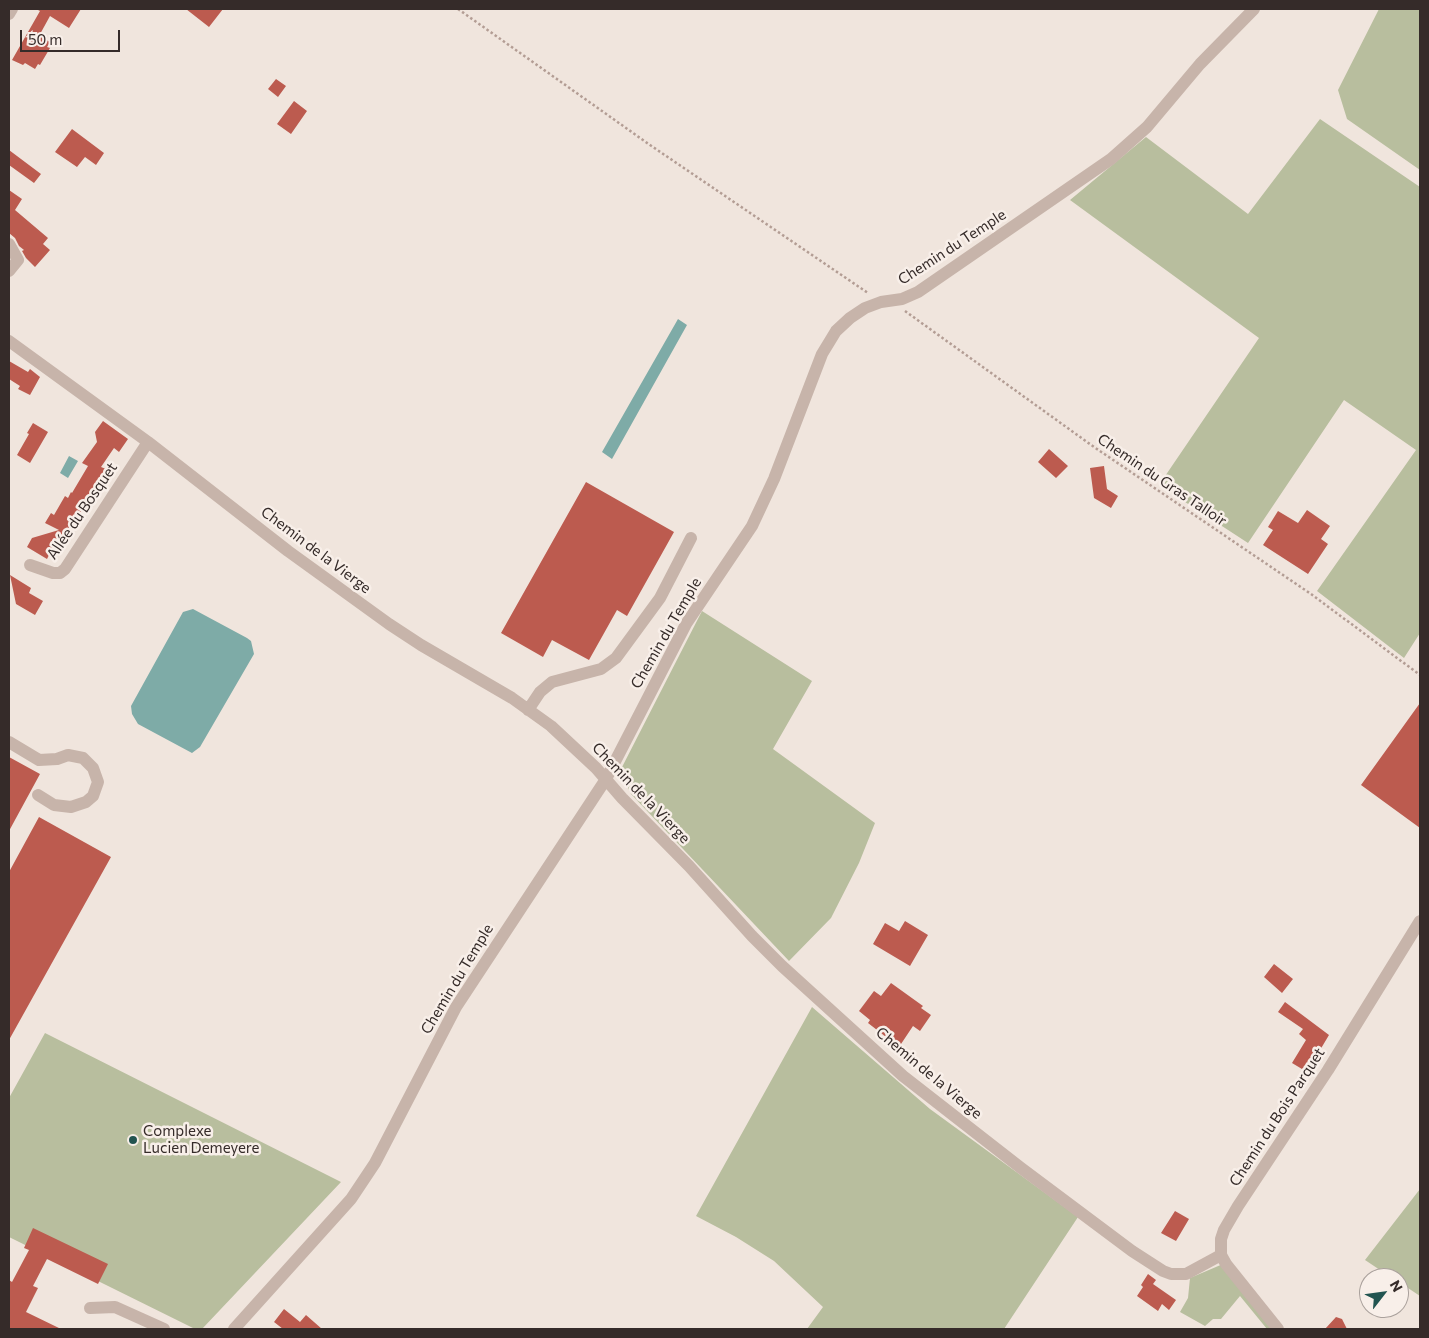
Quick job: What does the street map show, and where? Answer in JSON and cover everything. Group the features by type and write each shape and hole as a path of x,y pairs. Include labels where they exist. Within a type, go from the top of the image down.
{"street":[{"path":"9,14 12,9"},
{"name":"Chemin du Temple","path":"234,1329 360,1187 383,1150 456,1007 606,780 686,624 744,539 759,513 826,347 836,331 865,308 902,299 918,292 1111,159 1147,127 1200,64 1254,9"},
{"path":"9,244 18,260 9,271"},
{"name":"Chemin de la Vierge","path":"9,341 148,442 288,551 389,624 421,646 512,698 557,732 592,764 765,950 896,1070 971,1130 1154,1267 1171,1274 1186,1274 1221,1255"},
{"name":"Allée du Bosquet","path":"30,565 53,573 60,573 65,569 148,442"},
{"path":"528,710 540,692 552,682 601,669 616,658 655,606 691,538"},
{"path":"9,742 39,760 57,759 68,755 83,758 93,768 98,782 94,796 86,802 71,807 54,805 38,795"},
{"name":"Chemin du Bois Parquet","path":"1221,1255 1221,1239 1234,1213 1328,1070 1420,921"},
{"path":"1221,1255 1230,1270 1278,1329"},
{"path":"90,1308 115,1307 164,1329"}],"path":[{"name":"Chemin du Gras Talloir","path":"458,9 650,145 886,302 1101,452 1304,589 1420,675"}],"green space":[{"path":"1379,9 1420,9 1420,170 1347,119 1338,90"},
{"path":"1320,119 1420,187 1420,633 1404,658 1317,591 1416,450 1344,400 1248,543 1159,485 1259,338 1070,200 1146,137 1248,214"},
{"path":"702,611 812,681 773,749 875,823 859,863 831,918 789,961 631,794 620,771"},
{"path":"812,1007 930,1109 1078,1217 1004,1329 807,1329 823,1307 774,1261 736,1237 696,1216"},
{"name":"Complexe Lucien Demeyere","path":"45,1033 341,1182 202,1329 195,1329 9,1237 9,1098"},
{"path":"1420,1189 1420,1296 1409,1289 1409,1268 1377,1268 1365,1260"},
{"path":"1230,1261 1284,1329 1267,1329 1240,1296 1221,1319 1213,1319 1205,1326 1180,1312 1188,1298 1190,1278"}],"water":[{"path":"678,319 687,325 612,459 602,452"},
{"path":"69,456 78,461 68,478 60,473"},
{"path":"193,609 247,638 251,641 254,654 200,747 192,753 138,724 132,714 131,706 183,612"}],"building":[{"path":"36,9 81,9 69,28 50,16 39,36 50,42 47,47 50,48 40,65 38,64 35,69 25,63 23,65 12,60 40,11"},
{"path":"186,9 223,9 209,27"},
{"path":"276,79 286,86 278,97 268,89"},
{"path":"294,101 307,111 291,134 277,124"},
{"path":"72,129 104,153 96,165 85,157 77,167 55,152"},
{"path":"9,150 41,174 34,183 9,165"},
{"path":"9,190 22,199 15,210 48,238 43,244 50,250 35,267 26,258 22,251 24,250 19,246 15,238 9,233"},
{"path":"9,361 28,372 30,369 40,377 30,395 18,389 20,386 9,379"},
{"path":"103,421 128,439 119,452 114,448 101,467 106,469 88,502 65,534 57,549 54,553 51,551 47,559 27,547 32,538 59,530 45,523 51,513 54,515 65,496 68,498 72,493 88,466 82,463 97,442 95,432"},
{"path":"33,423 48,432 30,463 17,455"},
{"path":"1049,449 1068,466 1056,478 1038,462"},
{"path":"1104,466 1107,489 1118,496 1111,508 1094,498 1090,468"},
{"path":"586,482 674,532 627,616 617,610 589,660 552,640 543,657 501,633"},
{"path":"1307,510 1330,526 1321,539 1328,544 1308,574 1263,545 1273,530 1268,527 1278,511 1298,523"},
{"path":"10,575 31,588 29,593 43,601 35,615 16,604"},
{"path":"1420,703 1420,828 1361,785"},
{"path":"9,757 40,774 9,831"},
{"path":"39,817 111,857 9,1040 9,872"},
{"path":"905,921 928,935 910,966 873,944 885,923 899,931"},
{"path":"1274,964 1293,979 1282,993 1264,977"},
{"path":"891,983 923,1006 921,1008 931,1015 920,1031 913,1026 899,1047 868,1023 870,1020 859,1011 874,991 881,996"},
{"path":"1285,1002 1329,1035 1307,1072 1292,1063 1306,1040 1299,1034 1303,1029 1278,1012"},
{"path":"1175,1211 1189,1219 1176,1241 1161,1233"},
{"path":"33,1228 108,1264 98,1284 47,1259 33,1286 38,1288 26,1312 61,1329 9,1329 9,1280 12,1282 29,1250 24,1248"},
{"path":"1148,1274 1156,1280 1153,1284 1176,1300 1169,1310 1162,1304 1158,1311 1137,1296"},
{"path":"284,1309 300,1322 306,1315 322,1329 283,1329 274,1322"},
{"path":"1336,1317 1342,1319 1347,1329 1325,1329"}],"place":[{"name":"Complexe Lucien Demeyere","path":"133,1140"}]}
